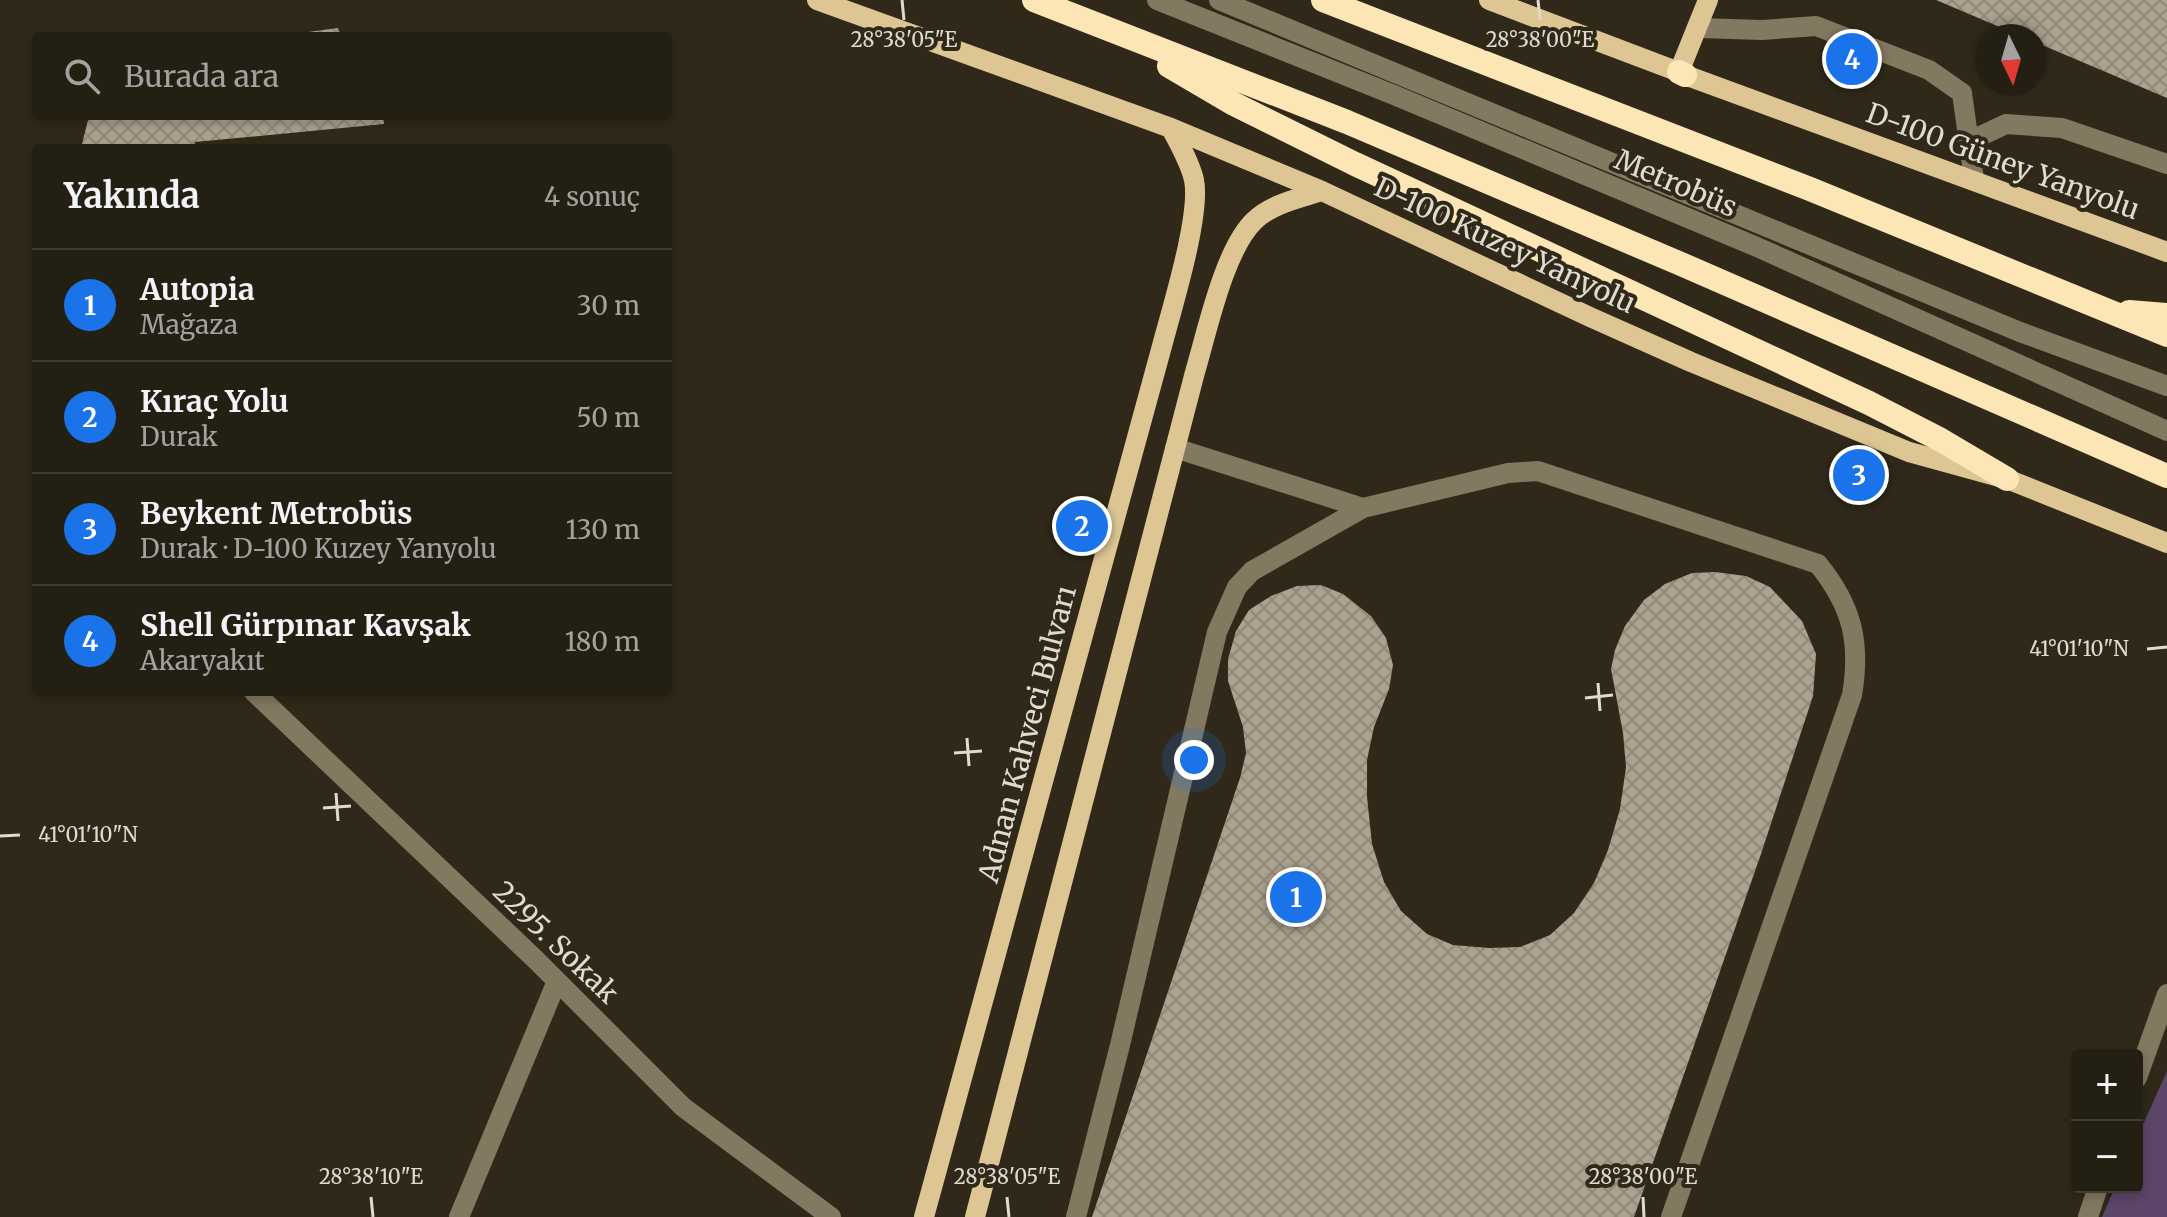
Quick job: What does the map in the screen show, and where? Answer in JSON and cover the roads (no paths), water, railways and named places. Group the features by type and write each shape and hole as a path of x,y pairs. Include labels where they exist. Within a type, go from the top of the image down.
{"highway":[{"path":"1034,0 1376,134 2167,476"},
{"path":"1323,0 1810,189 2167,335"},
{"path":"1105,29 1246,110 1355,164 1869,403 2007,479"},
{"path":"2111,311 2167,315"}],"main road":[{"name":"D-100 Kuzey Yanyolu","path":"817,0 1171,128 1322,191 1691,362 1909,452 2007,479 2167,543"},
{"name":"D-100 Güney Yanyolu","path":"1489,0 2167,252"},
{"path":"1682,73 1708,0"},
{"path":"1699,28 1719,0"},
{"name":"Adnan Kahveci Bulvarı","path":"924,1217 1162,346 1186,247 1195,194 1194,180 1171,128"},
{"path":"975,1217 1175,448 1220,287 1238,244 1253,221 1271,209 1322,191"}],"street":[{"name":"Metrobüs","path":"1157,0 1729,235 2167,431"},
{"name":"Metrobüs","path":"1219,0 2020,332 2167,386"},
{"path":"1699,28 1762,30 1816,26 1929,70 1962,93 1974,179"},
{"path":"1968,142 2006,124 2062,128 2167,164"},
{"path":"1175,448 1363,508"},
{"path":"1076,1217 1120,1045 1217,632 1237,587 1252,571 1363,508 1508,473 1538,471 1818,564 1842,599 1856,644 1852,695 1671,1217"},
{"name":"2295. Sokak","path":"258,696 557,981 683,1107 831,1217"},
{"path":"459,1217 557,981"},
{"path":"2143,1061 2167,994"},
{"path":"2088,1217 2096,1193"}],"place":[{"name":"Shell Gürpınar Kavşak","path":"1852,59"},
{"name":"Beykent Metrobüs","path":"1859,475"},
{"name":"Kıraç Yolu","path":"1082,526"},
{"name":"Autopia","path":"1296,897"}]}
